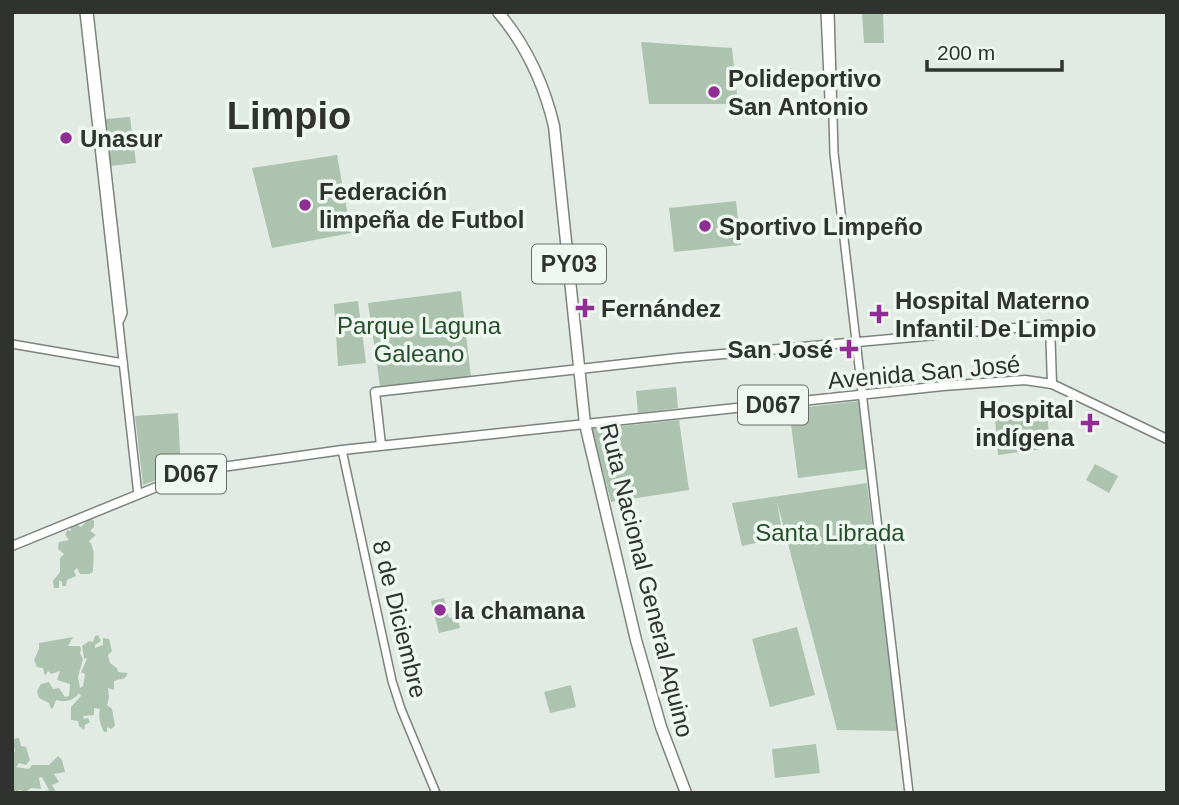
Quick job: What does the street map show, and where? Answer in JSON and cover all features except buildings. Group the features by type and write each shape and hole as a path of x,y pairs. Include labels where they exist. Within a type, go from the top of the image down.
{"highway":[{"name":"Ruta Nacional General Aquino","path":"498,12 533,64 547,98 554,125 585,424 636,640 666,743 686,793"}],"main road":[{"name":"D067","path":"12,546 203,470 381,445 375,392 856,340 1049,325 1052,384 1167,439"},
{"name":"Avenida San José","path":"381,445 1017,380 1052,384"}],"street":[{"path":"84,12 138,495"},
{"path":"89,12 123,313 120,321"},
{"path":"827,12 828,82 834,152 909,793"},
{"path":"12,344 122,363"},
{"name":"8 de Diciembre","path":"342,450 392,681 436,793"}],"green space":[{"path":"883,12 884,43 864,43 862,13"},
{"path":"641,42 732,48 738,104 649,104"},
{"path":"130,117 136,163 110,166 105,119"},
{"path":"337,155 351,233 272,248 252,168"},
{"name":"Sportivo Limpeño","path":"736,201 741,245 674,252 669,208"},
{"name":"Parque Laguna Galeano","path":"461,291 471,377 380,386 368,303"},
{"path":"358,301 366,363 338,366 334,304"},
{"path":"676,387 678,408 638,413 636,391"},
{"path":"859,401 868,469 798,478 789,409"},
{"path":"1047,412 1050,448 998,455 995,418"},
{"path":"178,413 181,471 143,485 135,416"},
{"path":"679,420 689,490 611,502 592,429"},
{"path":"1095,464 1118,476 1109,493 1086,480"},
{"name":"Santa Librada","path":"867,483 898,731 837,730 777,502 783,537 742,546 732,503"},
{"path":"90,518 94,521 94,527 90,531 96,535 89,541 93,551 93,572 80,574 77,568 74,571 76,576 67,580 66,586 62,586 59,580 59,588 54,588 53,581 60,572 60,558 64,554 58,549 59,542 69,540 65,535 67,530 71,531 70,527 76,524 81,527"},
{"path":"444,598 449,618 457,616 460,628 439,633 431,601"},
{"path":"797,627 815,695 770,707 752,639"},
{"path":"98,635 101,641 95,648 103,645 103,638 109,639 112,651 108,655 110,663 118,672 128,673 125,678 114,681 114,690 108,688 107,705 112,709 115,726 111,729 107,727 107,732 104,732 100,723 100,709 94,708 94,715 83,716 90,722 85,725 84,730 78,721 71,720 71,707 81,696 79,693 69,700 56,700 51,709 49,703 39,698 37,691 41,684 49,682 53,689 59,688 65,697 69,696 70,684 57,680 60,671 51,674 48,671 45,676 43,668 37,667 34,660 39,643 73,637 68,646 80,646 83,659 78,677 80,688 83,686 85,674 81,672 87,659 84,658 82,646 89,641 93,642"},
{"path":"571,685 576,707 550,713 544,692"},
{"path":"19,738 21,746 26,747 30,760 26,765 19,763 16,767 29,769 32,765 49,765 58,756 62,760 65,772 54,774 59,782 52,785 56,792 41,793 49,790 42,777 39,778 41,789 31,788 25,792 20,790 12,793 12,754 15,751 12,739"},
{"path":"816,744 820,773 775,778 772,749"}],"place":[{"name":"Polideportivo San Antonio","path":"714,92"},
{"name":"Unasur","path":"66,138"},
{"name":"Federación limpeña de Futbol","path":"305,205"},
{"name":"Sportivo Limpeño","path":"705,226"},
{"name":"Fernández","path":"585,308"},
{"name":"Hospital Materno Infantil De Limpio","path":"879,314"},
{"name":"San José","path":"849,349"},
{"name":"Hospital indígena","path":"1090,423"},
{"name":"la chamana","path":"440,610"}],"district":[{"name":"Limpio","path":"289,116"}]}
